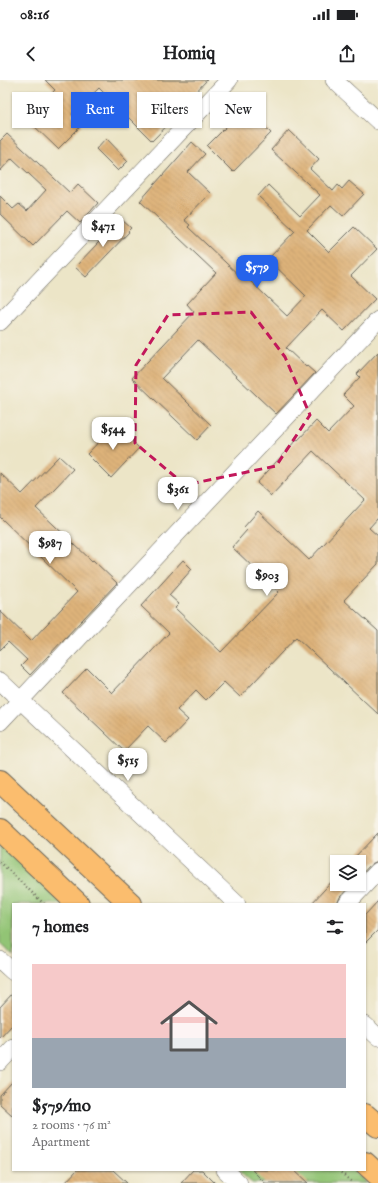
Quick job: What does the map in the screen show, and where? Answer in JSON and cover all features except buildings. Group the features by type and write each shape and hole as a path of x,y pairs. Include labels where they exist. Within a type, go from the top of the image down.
{"main road":[{"path":"0,781 130,903"},
{"path":"0,830 77,903"},
{"path":"366,1116 378,1126"},
{"path":"366,1165 378,1175"}],"street":[{"path":"0,322 228,80"},
{"path":"334,80 378,121"},
{"path":"0,722 378,320"},
{"path":"0,682 236,903"},
{"path":"348,903 378,871"},
{"path":"0,960 12,971"},
{"path":"366,1026 378,1037"},
{"path":"0,1062 12,1049"},
{"path":"226,1171 239,1183"}],"path":[{"path":"0,862 43,903"},
{"path":"339,1171 352,1183"}],"highlighted area":[{"path":"251,312 285,357 310,415 276,466 185,485 135,443 136,365 168,315"}],"green space":[{"path":"0,839 69,903 12,903 12,955 0,944"},
{"path":"239,1171 354,1171 367,1183 252,1183"}]}
